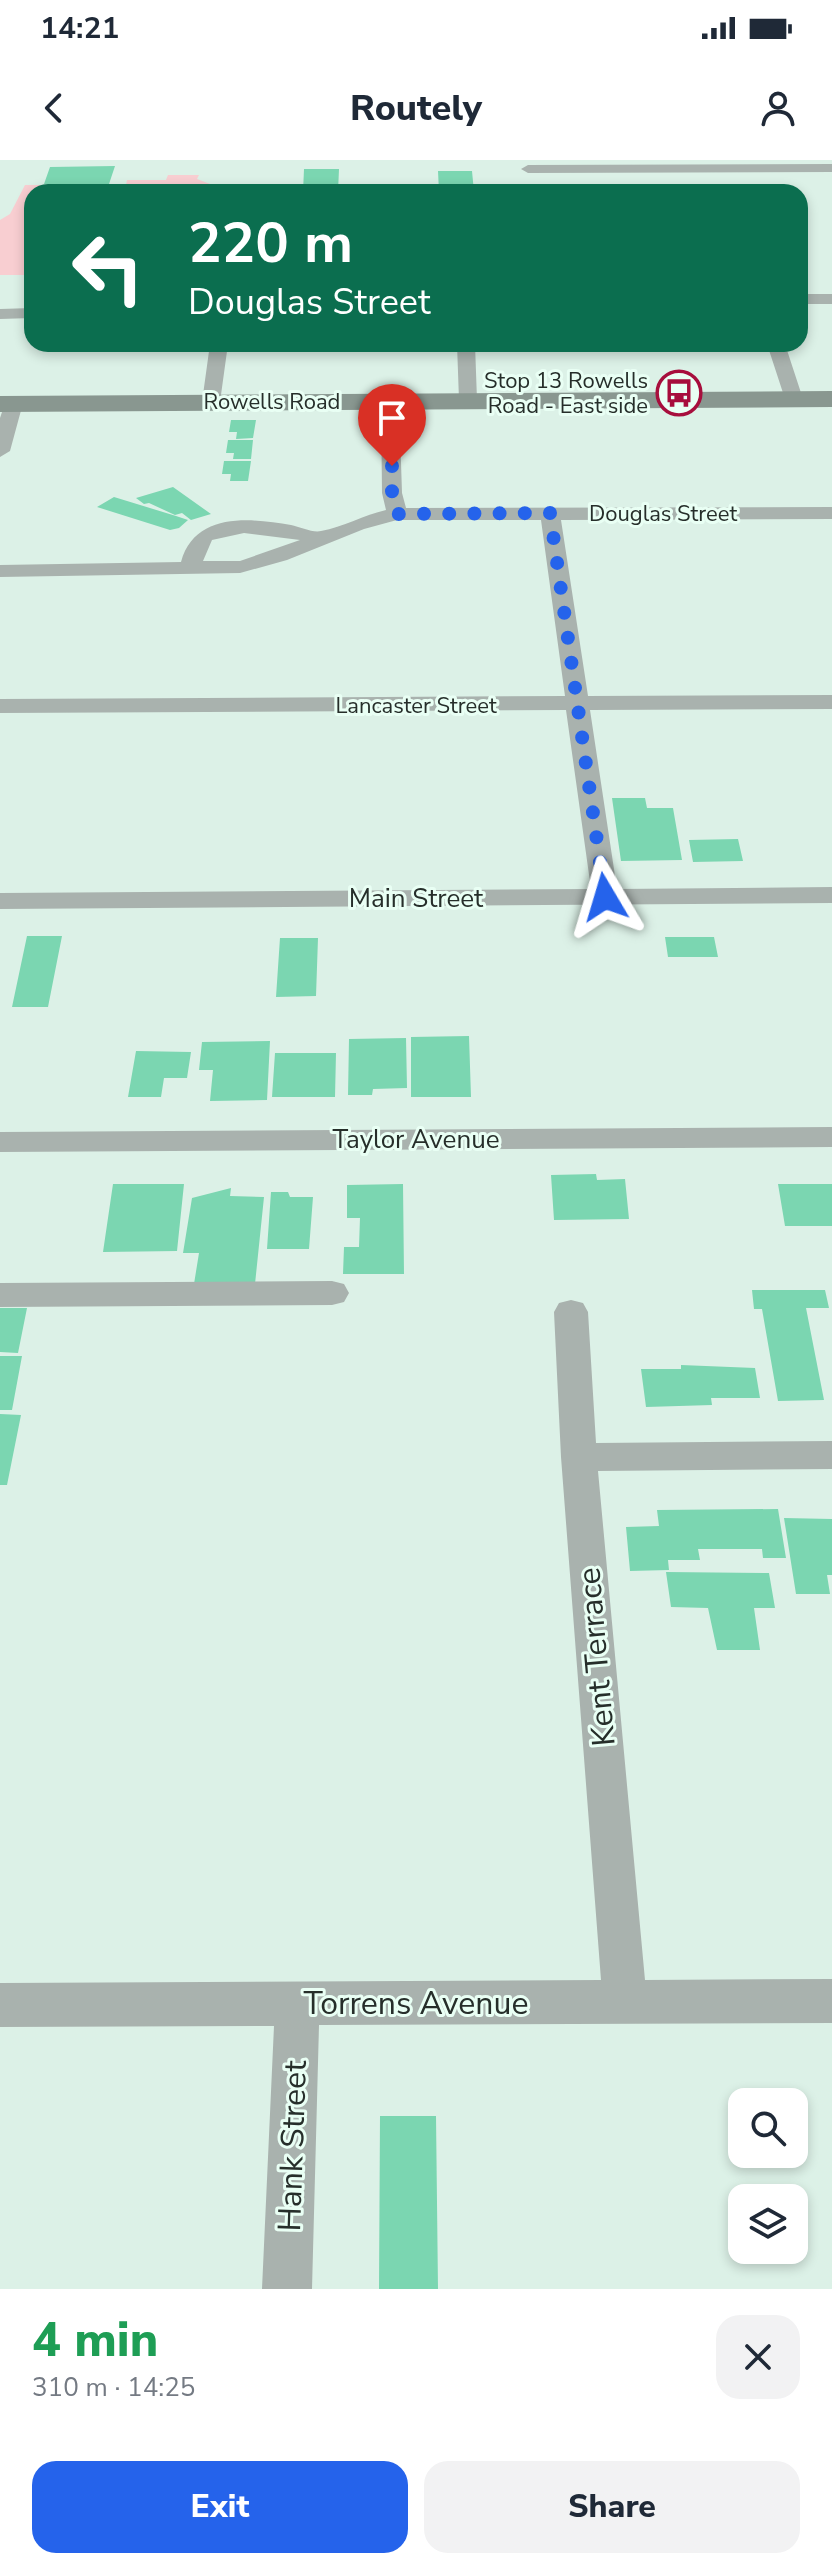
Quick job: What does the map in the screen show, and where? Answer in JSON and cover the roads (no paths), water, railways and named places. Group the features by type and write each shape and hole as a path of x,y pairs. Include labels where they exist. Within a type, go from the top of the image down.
{"main road":[{"name":"Rowells Road","path":"7,404 832,399"}],"street":[{"path":"527,170 832,168"},
{"path":"808,299 832,299"},
{"path":"0,314 24,313"},
{"path":"211,402 218,352"},
{"path":"466,352 468,400"},
{"path":"779,352 794,399"},
{"path":"390,401 392,493 397,514"},
{"path":"0,451 7,404"},
{"name":"Douglas Street","path":"0,571 190,570 266,562 316,538 375,518 397,514 827,512 832,539"},
{"path":"550,513 605,897"},
{"path":"190,570 197,546 207,535 224,530 285,530 316,538"},
{"name":"Lancaster Street","path":"0,706 832,702"},
{"name":"Main Street","path":"0,901 832,895"},
{"name":"Taylor Avenue","path":"0,1142 832,1137"},
{"path":"0,1295 332,1293"},
{"name":"Kent Terrace","path":"571,1312 579,1457 625,2002"},
{"path":"579,1457 832,1455"},
{"name":"Torrens Avenue","path":"0,2005 832,2001"},
{"name":"Hank Street","path":"287,2289 297,2003"}],"place":[{"name":"Stop 13 Rowells Road - East side","path":"679,393"}]}
